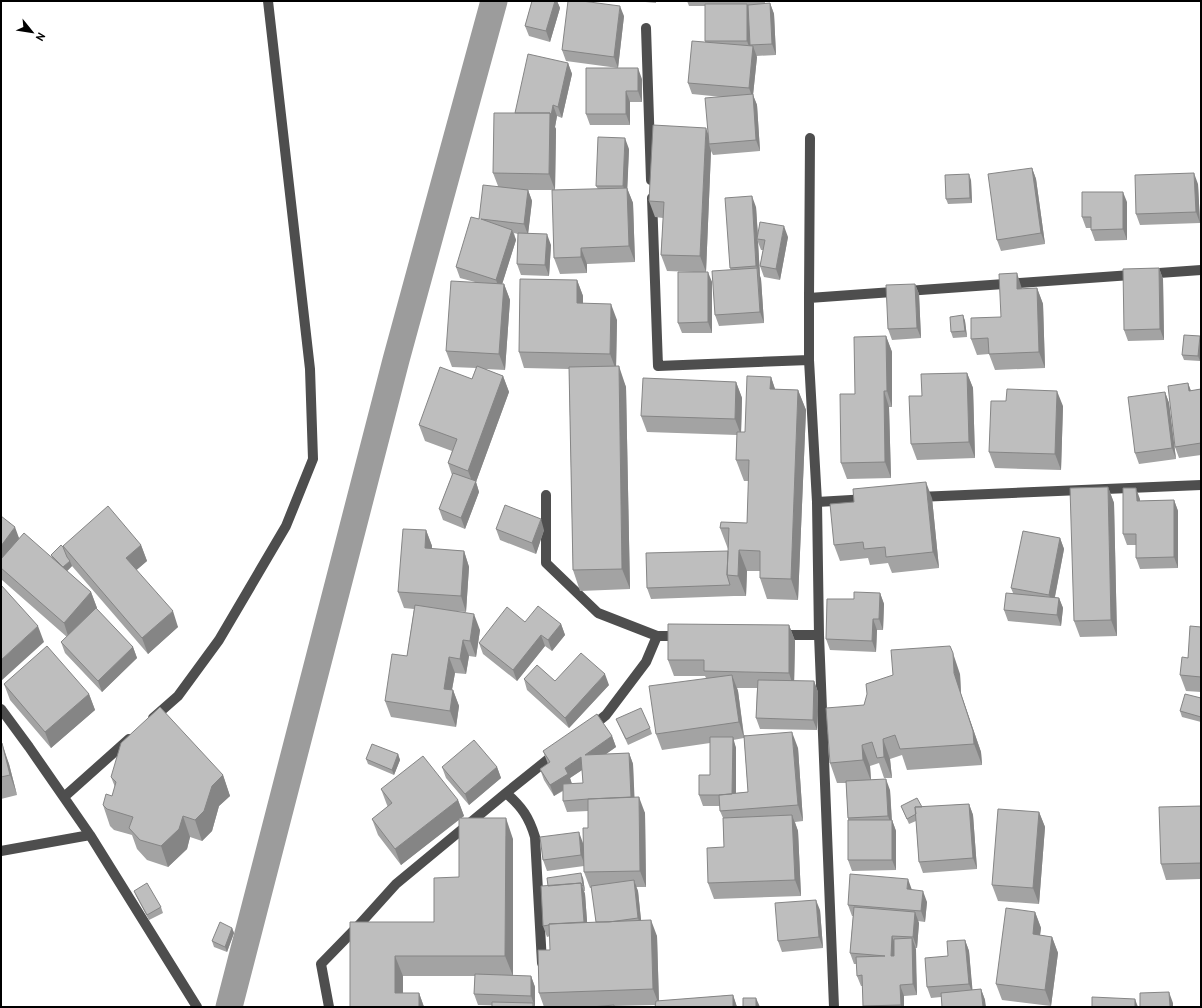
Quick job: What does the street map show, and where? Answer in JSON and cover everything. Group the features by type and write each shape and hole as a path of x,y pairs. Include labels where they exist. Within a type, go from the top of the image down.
{"street":[{"path":"64,797 178,696 219,640 286,526 313,459 310,369 268,1"},
{"path":"646,28 658,366 809,360"},
{"path":"810,138 809,360 817,502 820,635 834,1007"},
{"path":"809,298 1201,270"},
{"path":"911,498 1201,485"},
{"path":"546,495 546,563 598,613 656,636 688,636"},
{"path":"817,502 879,499"},
{"path":"773,635 820,635"},
{"path":"581,734 606,715 646,662 656,636"},
{"path":"1,710 29,747 90,835 197,1007"},
{"path":"328,1007 321,964 396,884 506,792 562,749"},
{"path":"506,792 525,812 535,837 542,976"},
{"path":"1,851 90,835"}],"building":[{"path":"532,1 555,1 546,31 525,26"},
{"path":"568,1 582,1 620,6 614,57 562,50"},
{"path":"770,3 772,44 750,45 748,5"},
{"path":"705,4 747,4 747,41 705,41"},
{"path":"692,41 753,46 749,88 688,83"},
{"path":"528,54 568,63 558,107 553,105 551,116 550,113 515,113"},
{"path":"586,68 638,68 638,91 626,91 626,114 586,114"},
{"path":"753,94 756,140 709,144 705,98"},
{"path":"494,113 550,113 549,174 493,173"},
{"path":"653,125 706,128 700,256 661,255 664,202 649,201"},
{"path":"598,137 625,138 623,186 596,186"},
{"path":"1032,168 1041,233 997,240 988,174"},
{"path":"1194,173 1196,212 1136,214 1135,175"},
{"path":"969,174 970,198 946,199 945,175"},
{"path":"483,185 528,190 524,224 481,219 512,230 496,280 456,267 471,217 479,219"},
{"path":"627,188 629,246 581,248 581,257 554,258 552,190"},
{"path":"1082,192 1123,192 1123,229 1091,230 1091,217 1082,217"},
{"path":"752,196 756,266 730,268 725,198"},
{"path":"760,222 784,226 776,269 760,266 765,240 757,239"},
{"path":"518,233 547,234 545,265 517,264"},
{"path":"757,268 760,312 715,315 712,271"},
{"path":"1159,268 1160,329 1124,330 1123,269"},
{"path":"678,272 708,272 708,322 678,323"},
{"path":"1017,273 1017,289 1037,288 1039,352 989,354 988,338 971,339 971,318 1001,317 999,274"},
{"path":"520,279 577,280 577,303 611,304 610,354 519,352"},
{"path":"451,281 504,284 499,354 446,351"},
{"path":"915,284 917,328 888,329 886,285"},
{"path":"963,315 965,331 951,332 950,317"},
{"path":"1184,335 1200,336 1198,356 1182,355"},
{"path":"886,336 887,391 884,391 885,462 841,463 840,394 855,394 854,337"},
{"path":"477,366 503,376 468,471 448,463 457,439 419,425 440,367 472,379"},
{"path":"619,366 622,569 573,570 569,367"},
{"path":"967,373 969,442 911,444 909,396 922,396 921,374"},
{"path":"747,376 771,377 770,389 798,390 791,579 760,578 760,551 739,550 738,576 727,575 729,528 720,528 721,522 747,523 749,460 736,460 737,432 745,432"},
{"path":"643,378 736,382 735,419 641,416"},
{"path":"1188,383 1189,391 1201,389 1201,443 1175,447 1168,386"},
{"path":"1007,389 1057,391 1055,454 989,452 991,401 1006,401"},
{"path":"1165,392 1172,448 1135,453 1128,397"},
{"path":"453,473 476,481 461,518 439,509"},
{"path":"926,482 933,552 886,557 885,547 864,549 863,542 834,545 830,504 854,502 853,489"},
{"path":"1108,487 1111,620 1074,621 1070,488"},
{"path":"1123,488 1136,488 1137,501 1174,500 1174,557 1136,558 1136,534 1123,534"},
{"path":"505,505 541,519 532,543 496,529"},
{"path":"108,506 141,545 126,558 173,611 142,638 63,546"},
{"path":"1,516 15,527 1,546"},
{"path":"403,529 426,530 425,548 464,551 461,596 398,592"},
{"path":"1023,531 1060,538 1049,595 1011,588"},
{"path":"24,533 91,592 64,623 1,568 1,559"},
{"path":"61,545 70,561 63,567 51,555"},
{"path":"728,551 727,575 730,585 647,588 646,553"},
{"path":"1,585 38,626 1,660"},
{"path":"854,592 880,593 879,619 873,619 872,641 826,639 827,599 854,599"},
{"path":"1006,593 1059,598 1057,615 1004,610"},
{"path":"415,605 474,614 470,641 463,640 460,659 449,657 444,689 453,690 450,711 385,701 392,654 407,656"},
{"path":"538,606 561,624 548,640 541,635 513,670 479,643 507,607 525,622"},
{"path":"96,608 133,647 98,681 61,642"},
{"path":"668,624 789,625 789,673 704,671 704,660 668,660"},
{"path":"1190,626 1201,627 1201,677 1180,675 1182,657 1188,658"},
{"path":"47,646 89,694 45,732 4,684"},
{"path":"950,646 953,653 954,673 973,731 974,744 900,749 895,735 883,739 884,757 877,758 872,742 862,745 863,760 830,763 826,708 864,705 867,694 866,684 893,675 891,650"},
{"path":"581,653 605,674 565,718 524,679 537,665 555,681"},
{"path":"732,675 739,722 656,734 649,686"},
{"path":"758,680 814,681 813,720 756,718"},
{"path":"1185,694 1201,698 1201,717 1180,711"},
{"path":"160,707 223,775 212,786 204,811 195,820 183,816 179,829 161,846 140,840 129,828 133,817 107,809 103,805 106,794 112,796 116,782 111,777 121,743"},
{"path":"641,708 650,728 626,739 616,719"},
{"path":"597,714 612,736 585,755 629,753 631,797 563,801 563,784 583,783 581,757 565,768 568,774 550,785 540,769 550,762 543,751"},
{"path":"792,732 798,805 720,811 719,795 748,792 744,736"},
{"path":"710,737 733,737 732,794 699,795 699,775 710,775"},
{"path":"474,740 497,767 465,794 442,767"},
{"path":"2,743 10,775 1,777 1,744"},
{"path":"372,744 398,754 392,770 366,759"},
{"path":"423,756 458,800 395,849 372,819 392,803 381,789"},
{"path":"886,779 888,816 848,818 846,781"},
{"path":"639,797 640,871 584,872 583,828 588,828 588,799"},
{"path":"917,798 922,807 915,807 916,814 907,819 901,806"},
{"path":"969,804 973,858 919,862 915,807"},
{"path":"1201,806 1201,863 1161,864 1159,807"},
{"path":"998,809 1039,812 1033,888 992,885"},
{"path":"792,815 795,880 708,883 707,848 724,847 723,818"},
{"path":"459,818 506,818 505,956 395,956 395,993 419,993 419,1007 350,1007 350,922 434,922 434,878 459,877"},
{"path":"848,820 892,820 892,860 848,860"},
{"path":"579,832 581,855 543,860 540,837"},
{"path":"581,873 582,886 581,883 548,886 547,878"},
{"path":"850,874 908,879 907,889 923,891 921,911 848,905"},
{"path":"634,880 638,918 609,922 596,922 591,886"},
{"path":"147,883 161,907 147,915 134,891"},
{"path":"581,883 584,922 549,924 543,926 541,886"},
{"path":"816,900 819,937 778,941 775,903"},
{"path":"854,907 915,912 913,937 892,936 891,956 894,956 894,939 912,938 913,984 900,985 901,1005 863,1006 862,975 857,976 856,957 885,956 850,953"},
{"path":"1006,908 1035,912 1033,934 1052,937 1045,990 996,984"},
{"path":"651,920 653,989 539,993 538,950 550,950 549,924"},
{"path":"220,922 232,928 225,947 212,941"},
{"path":"965,940 969,984 927,987 925,958 948,956 947,941"},
{"path":"475,974 531,976 531,996 474,994"},
{"path":"981,989 983,1007 942,1007 941,993"},
{"path":"1169,992 1170,1007 1140,1007 1140,993"},
{"path":"733,995 733,1007 655,1007 656,1001"},
{"path":"1092,997 1135,999 1135,1007 1092,1007"},
{"path":"743,998 756,998 756,1007 743,1007"},
{"path":"492,1002 533,1003 533,1007 492,1007"},
{"path":"614,1005 614,1007 591,1007"}],"waterway":[{"path":"229,1007 396,360 494,1"}]}
